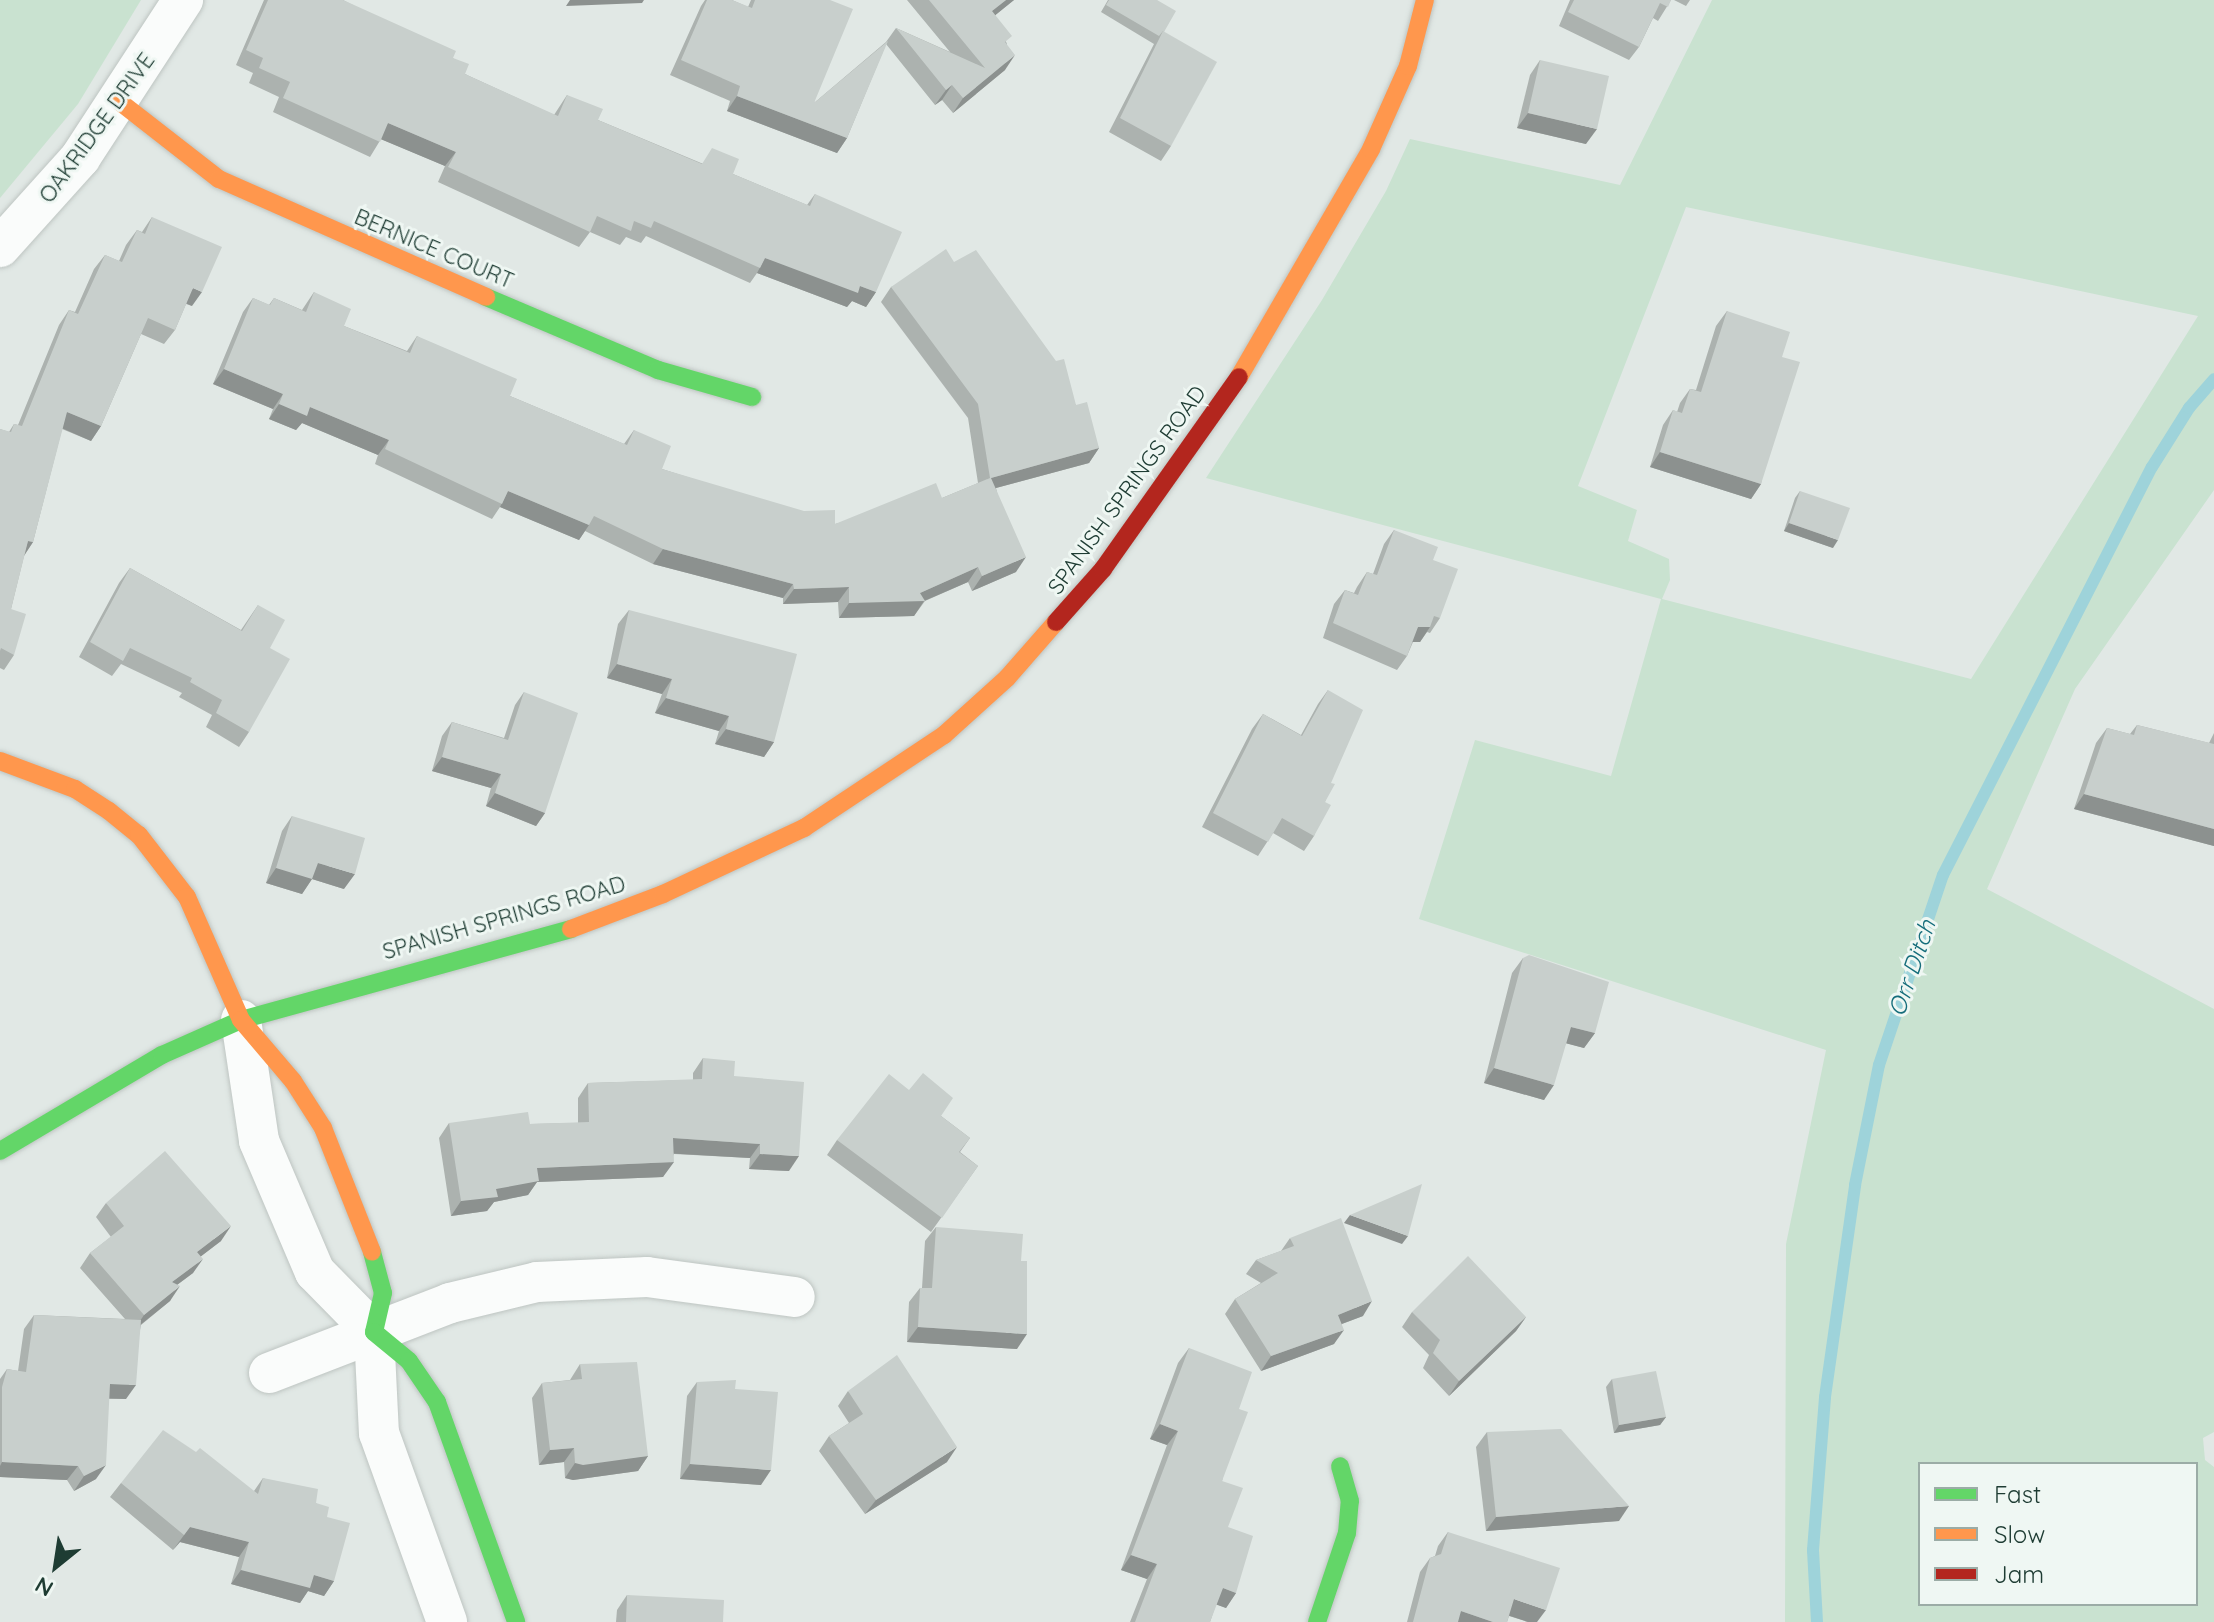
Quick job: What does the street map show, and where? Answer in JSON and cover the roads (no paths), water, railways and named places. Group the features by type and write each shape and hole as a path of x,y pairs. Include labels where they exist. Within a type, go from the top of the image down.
{"street":[{"name":"OAKRIDGE DRIVE","path":"0,247 48,198 120,102 183,0"},
{"name":"SPANISH SPRINGS ROAD","path":"0,1151 162,1055 241,1020 621,913 804,828 944,735 1068,612 1240,376 1371,149 1408,66 1425,0"},
{"name":"BERNICE COURT","path":"120,102 219,179 283,211 658,370 752,397"},
{"path":"0,761 75,789 139,835 187,897 241,1020 259,1141 309,1257 344,1307 409,1361 437,1402 516,1622"},
{"path":"241,1020 293,1081 323,1128 367,1232 383,1293 374,1332 379,1433 447,1622"},
{"path":"269,1373 490,1290 591,1276 705,1281 795,1297"},
{"path":"1317,1622 1347,1533 1350,1501 1340,1466"}],"waterway":[{"name":"Orr Ditch","path":"1817,1622 1813,1550 1825,1397 1855,1185 1879,1065 1943,875 2152,467 2189,408 2214,379"}]}
